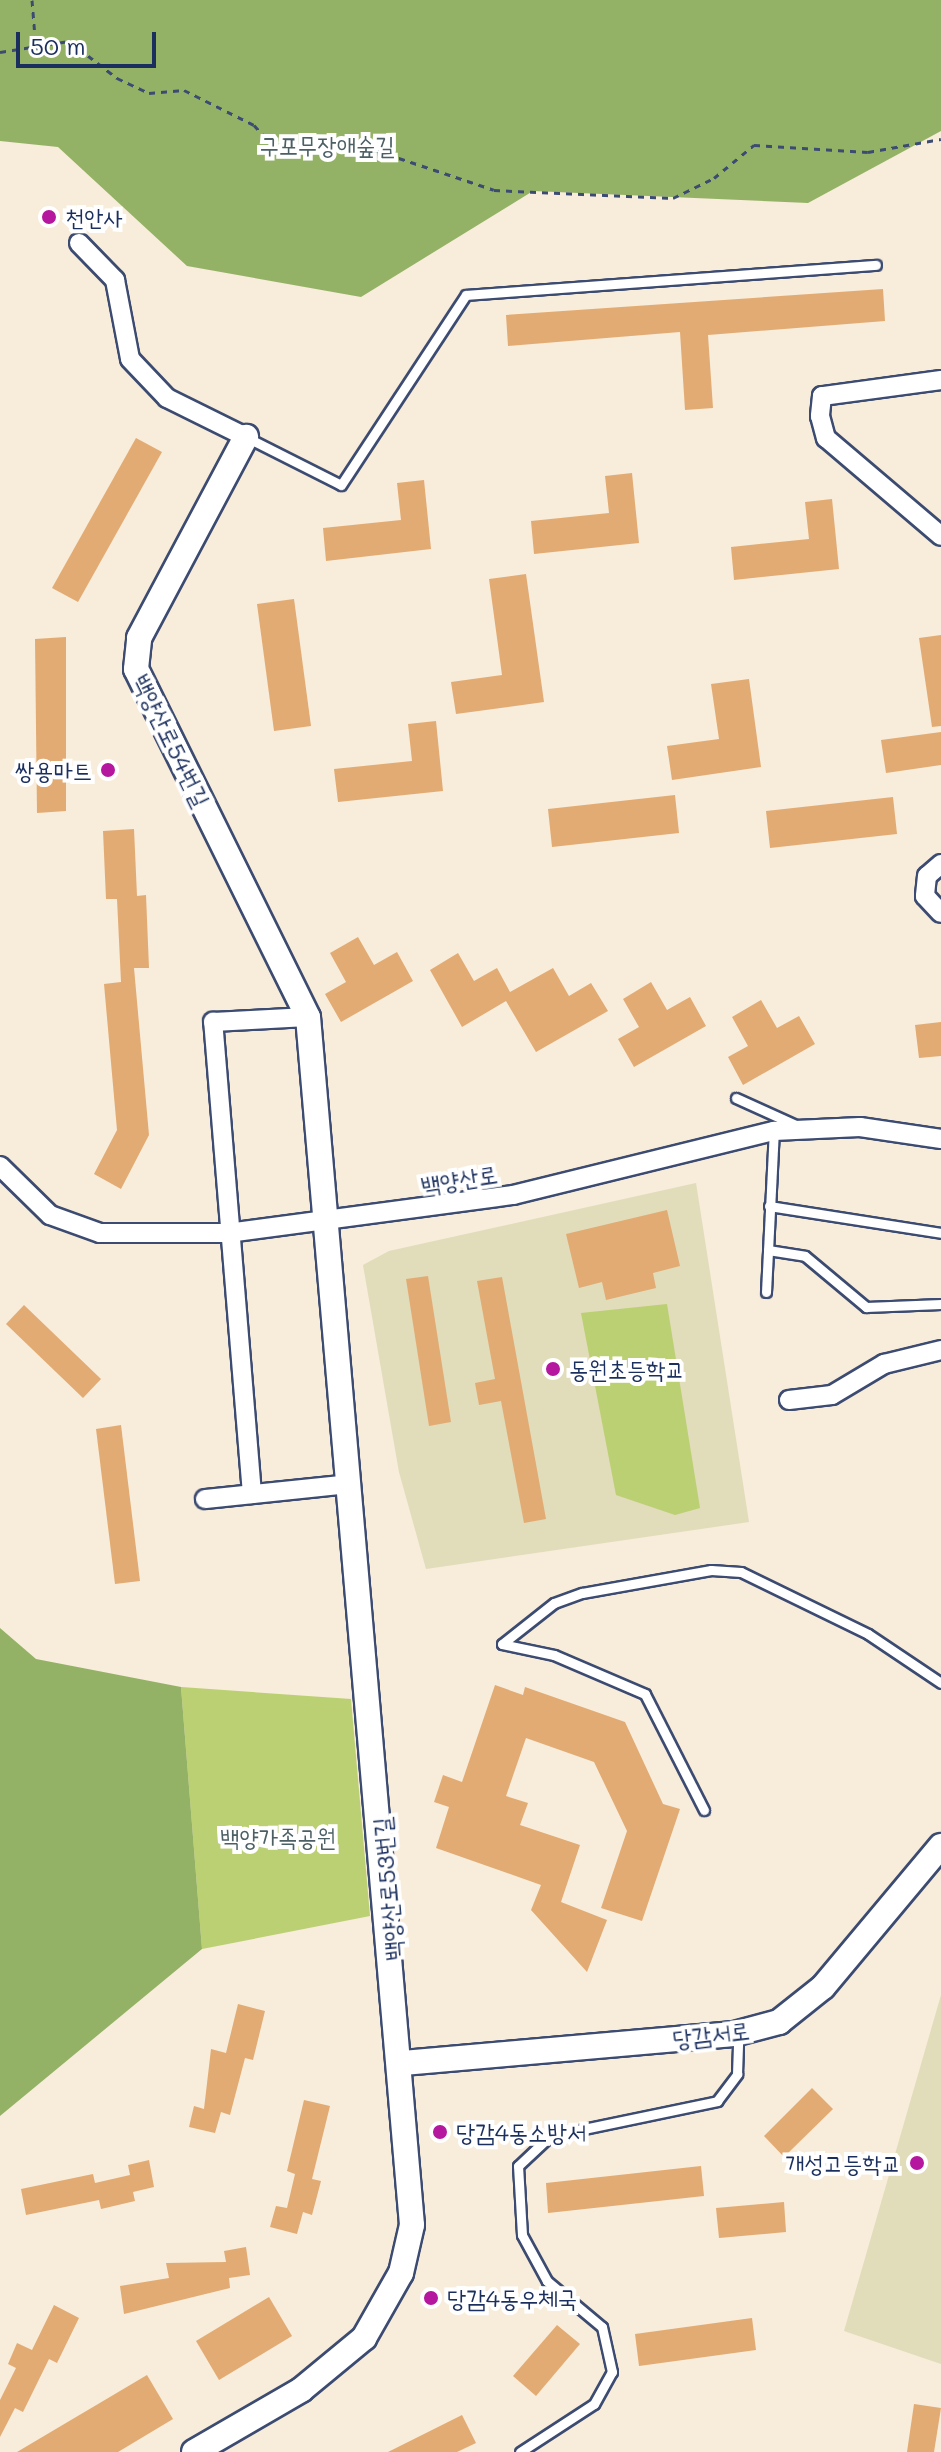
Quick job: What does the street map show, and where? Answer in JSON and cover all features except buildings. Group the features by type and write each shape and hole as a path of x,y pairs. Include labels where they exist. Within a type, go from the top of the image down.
{"street":[{"path":"79,243 115,280 130,359 167,398 246,437"},
{"path":"941,380 822,396 826,438 941,536"},
{"name":"백양산로54번길","path":"246,437 139,638 136,669 308,1017 324,1225"},
{"path":"941,864 927,876 925,896 941,913"},
{"path":"252,1494 228,1233 213,1022 308,1017"},
{"name":"백양산로","path":"0,1166 50,1215 100,1233 228,1233 324,1225 513,1195 774,1131 802,1128 941,1139"},
{"name":"백양산로53번길","path":"194,2452 328,2371 364,2338 389,2297 412,2225 403,2063 324,1225"},
{"path":"789,1400 832,1395 884,1364 941,1350"},
{"path":"205,1499 349,1484"},
{"name":"당감서로","path":"403,2063 738,2033 799,2009 941,1846"}],"lane":[{"path":"246,437 341,485 466,295 876,265"},
{"path":"736,1098 802,1128"},
{"path":"766,1292 774,1131"},
{"path":"769,1206 941,1233"},
{"path":"768,1250 805,1256 866,1307 941,1304"},
{"path":"704,1810 645,1694 554,1655 502,1644 554,1603 582,1593 711,1570 741,1572 868,1634 941,1683"},
{"path":"520,2452 594,2404 612,2372 602,2327 547,2281 522,2235 518,2166 550,2136 717,2101 737,2074 738,2033"}],"path":[{"path":"32,0 36,49"},
{"path":"0,52 36,49 69,41 117,78 149,93 184,90 254,125 274,147 342,139 494,190 673,198 714,178 754,145 868,152 941,139"}],"shaded area":[{"name":"동원초등학교","path":"696,1183 749,1522 426,1569 399,1472 363,1265 389,1251"},
{"name":"개성고등학교","path":"941,1995 941,2364 844,2331"}],"green space":[{"name":"구포무장애숲길","path":"0,0 941,0 941,131 808,203 533,191 361,297 187,266 58,147 0,141"},
{"path":"667,1304 700,1508 675,1515 616,1495 581,1313"},
{"path":"0,1628 36,1659 181,1687 202,1949 0,2116"},
{"name":"백양가족공원","path":"181,1687 351,1699 370,1916 202,1949"}],"place":[{"name":"천안사","path":"49,217"},
{"name":"쌍용마트","path":"108,770"},
{"name":"동원초등학교","path":"553,1369"},
{"name":"당감4동소방서","path":"440,2132"},
{"name":"개성고등학교","path":"917,2163"},
{"name":"당감4동우체국","path":"431,2298"}]}
